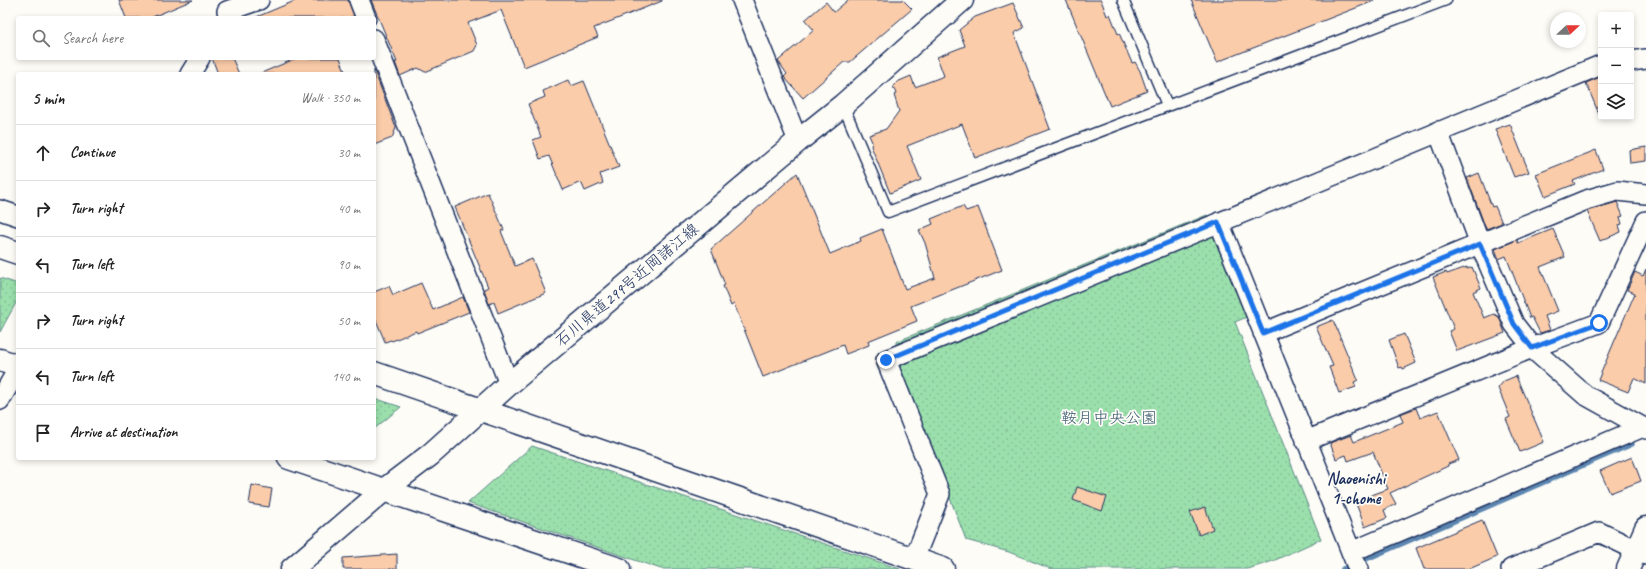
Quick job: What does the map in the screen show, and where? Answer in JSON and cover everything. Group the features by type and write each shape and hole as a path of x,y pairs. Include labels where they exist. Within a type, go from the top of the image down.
{"street":[{"path":"228,10 258,0"},
{"path":"359,0 365,16"},
{"path":"742,0 798,141"},
{"name":"石川県道299号近岡諸江線","path":"292,569 384,490 430,455 509,384 798,141 843,105 962,0"},
{"path":"376,44 509,384"},
{"path":"1634,61 1646,59"},
{"path":"191,72 199,60"},
{"path":"914,559 940,494 886,360 1598,66"},
{"path":"1438,131 1480,244 1514,324 1532,348 1585,396 1644,428"},
{"path":"1263,333 1586,200 1617,191 1646,194"},
{"path":"0,210 16,215"},
{"path":"1306,441 1532,348 1599,323 1646,221"},
{"path":"1218,222 1354,561 1644,428"},
{"path":"0,247 16,252"},
{"path":"0,360 16,365"},
{"path":"0,400 16,372"},
{"path":"376,374 943,569"},
{"path":"296,460 619,569"},
{"path":"1511,569 1599,532 1637,558 1646,528"}],"lane":[{"path":"1123,0 1167,105"},
{"path":"843,105 888,212 1446,0"}],"green space":[{"name":"鞍月中央公園","path":"1207,215 1249,316 1235,322 1321,539 1273,561 1248,569 1051,569 1009,552 966,540 893,348 898,341"},
{"path":"0,278 16,283 16,303 0,332"},
{"path":"376,399 401,407 376,427"},
{"path":"532,446 900,569 661,569 468,503"}],"building":[{"path":"119,0 193,0 155,16 125,16"},
{"path":"297,0 348,0 354,16 259,16"},
{"path":"371,0 662,1 594,28 598,37 524,67 501,10 468,23 477,45 474,51 425,72 418,68 400,76 395,62 397,62"},
{"path":"848,0 903,0 912,9 850,62 844,62 803,98 784,77 787,74 778,61 814,30 805,20 826,2 834,12"},
{"path":"1066,0 1101,0 1107,16 1110,14 1132,63 1135,62 1140,71 1147,91 1110,106"},
{"path":"1191,0 1373,0 1374,1 1217,62"},
{"path":"1013,3 1024,28 1014,33 1050,129 975,158 962,124 907,146 921,180 890,193 871,146 872,142 869,135 886,129 899,111 893,86 897,82 911,76 915,87 944,76 937,57 965,46 959,30 975,17"},
{"path":"213,60 233,60 238,72 217,72"},
{"path":"292,60 341,60 345,72 264,72"},
{"path":"376,75 396,128 392,138 376,144"},
{"path":"1598,78 1598,112 1586,83"},
{"path":"568,80 571,86 584,81 619,167 600,174 603,183 585,191 581,182 563,190 549,156 540,159 533,140 541,137 528,104 545,97 543,91"},
{"path":"1510,124 1529,172 1514,177 1495,129"},
{"path":"1646,147 1646,161 1630,163 1629,150"},
{"path":"1596,150 1603,169 1573,181 1575,184 1545,196 1536,174"},
{"path":"797,173 830,254 861,241 860,238 882,229 905,289 935,278 925,243 919,230 933,224 931,219 963,206 966,211 978,207 1002,270 911,306 917,321 868,341 869,345 846,354 843,345 763,377 734,304 731,306 723,286 725,285 711,249"},
{"path":"1479,173 1492,207 1495,206 1502,223 1486,229 1467,178"},
{"path":"488,193 504,230 501,231 515,266 532,259 546,293 498,313 494,302 489,304 484,289 488,287 455,207"},
{"path":"1617,202 1623,216 1620,217 1622,224 1619,225 1621,232 1600,241 1587,211"},
{"path":"1553,229 1565,257 1540,267 1558,311 1545,316 1550,330 1540,333 1532,317 1530,318 1506,256 1499,259 1495,249 1517,240 1518,243"},
{"path":"1467,267 1467,269 1472,267 1481,288 1473,292 1484,318 1494,314 1499,317 1505,333 1457,351 1449,331 1454,329 1433,277"},
{"path":"1646,269 1646,384 1634,378 1628,392 1598,380 1635,293 1627,290 1635,272 1643,276"},
{"path":"421,283 433,310 463,297 469,312 417,333 416,331 392,341 385,342 376,320 376,291 389,286 393,295"},
{"path":"1333,320 1358,380 1354,382 1356,387 1339,393 1329,367 1333,366 1316,327"},
{"path":"1404,334 1416,363 1403,369 1402,367 1399,368 1389,340"},
{"path":"1516,376 1544,442 1520,452 1506,419 1510,417 1498,388 1504,381"},
{"path":"1416,408 1420,418 1438,411 1459,460 1390,493 1396,504 1384,510 1387,518 1365,527 1355,501 1388,489 1373,452 1348,461 1346,455 1336,459 1330,443 1351,435 1354,442 1403,422 1400,414"},
{"path":"1632,457 1641,481 1610,493 1600,471"},
{"path":"252,485 272,489 269,507 249,504"},
{"path":"1077,487 1107,497 1102,511 1073,500"},
{"path":"1205,507 1213,529 1199,535 1190,512"},
{"path":"1482,520 1497,557 1469,569 1424,569 1416,548"},
{"path":"397,554 397,569 343,569 343,558"}],"waterway":[{"path":"1343,569 1632,444"}],"district":[{"name":"Naoenishi 1-chome","path":"1356,488"}],"route":[{"path":"886,360 1218,222 1263,333 1480,244 1514,324 1532,348 1599,323"}]}
